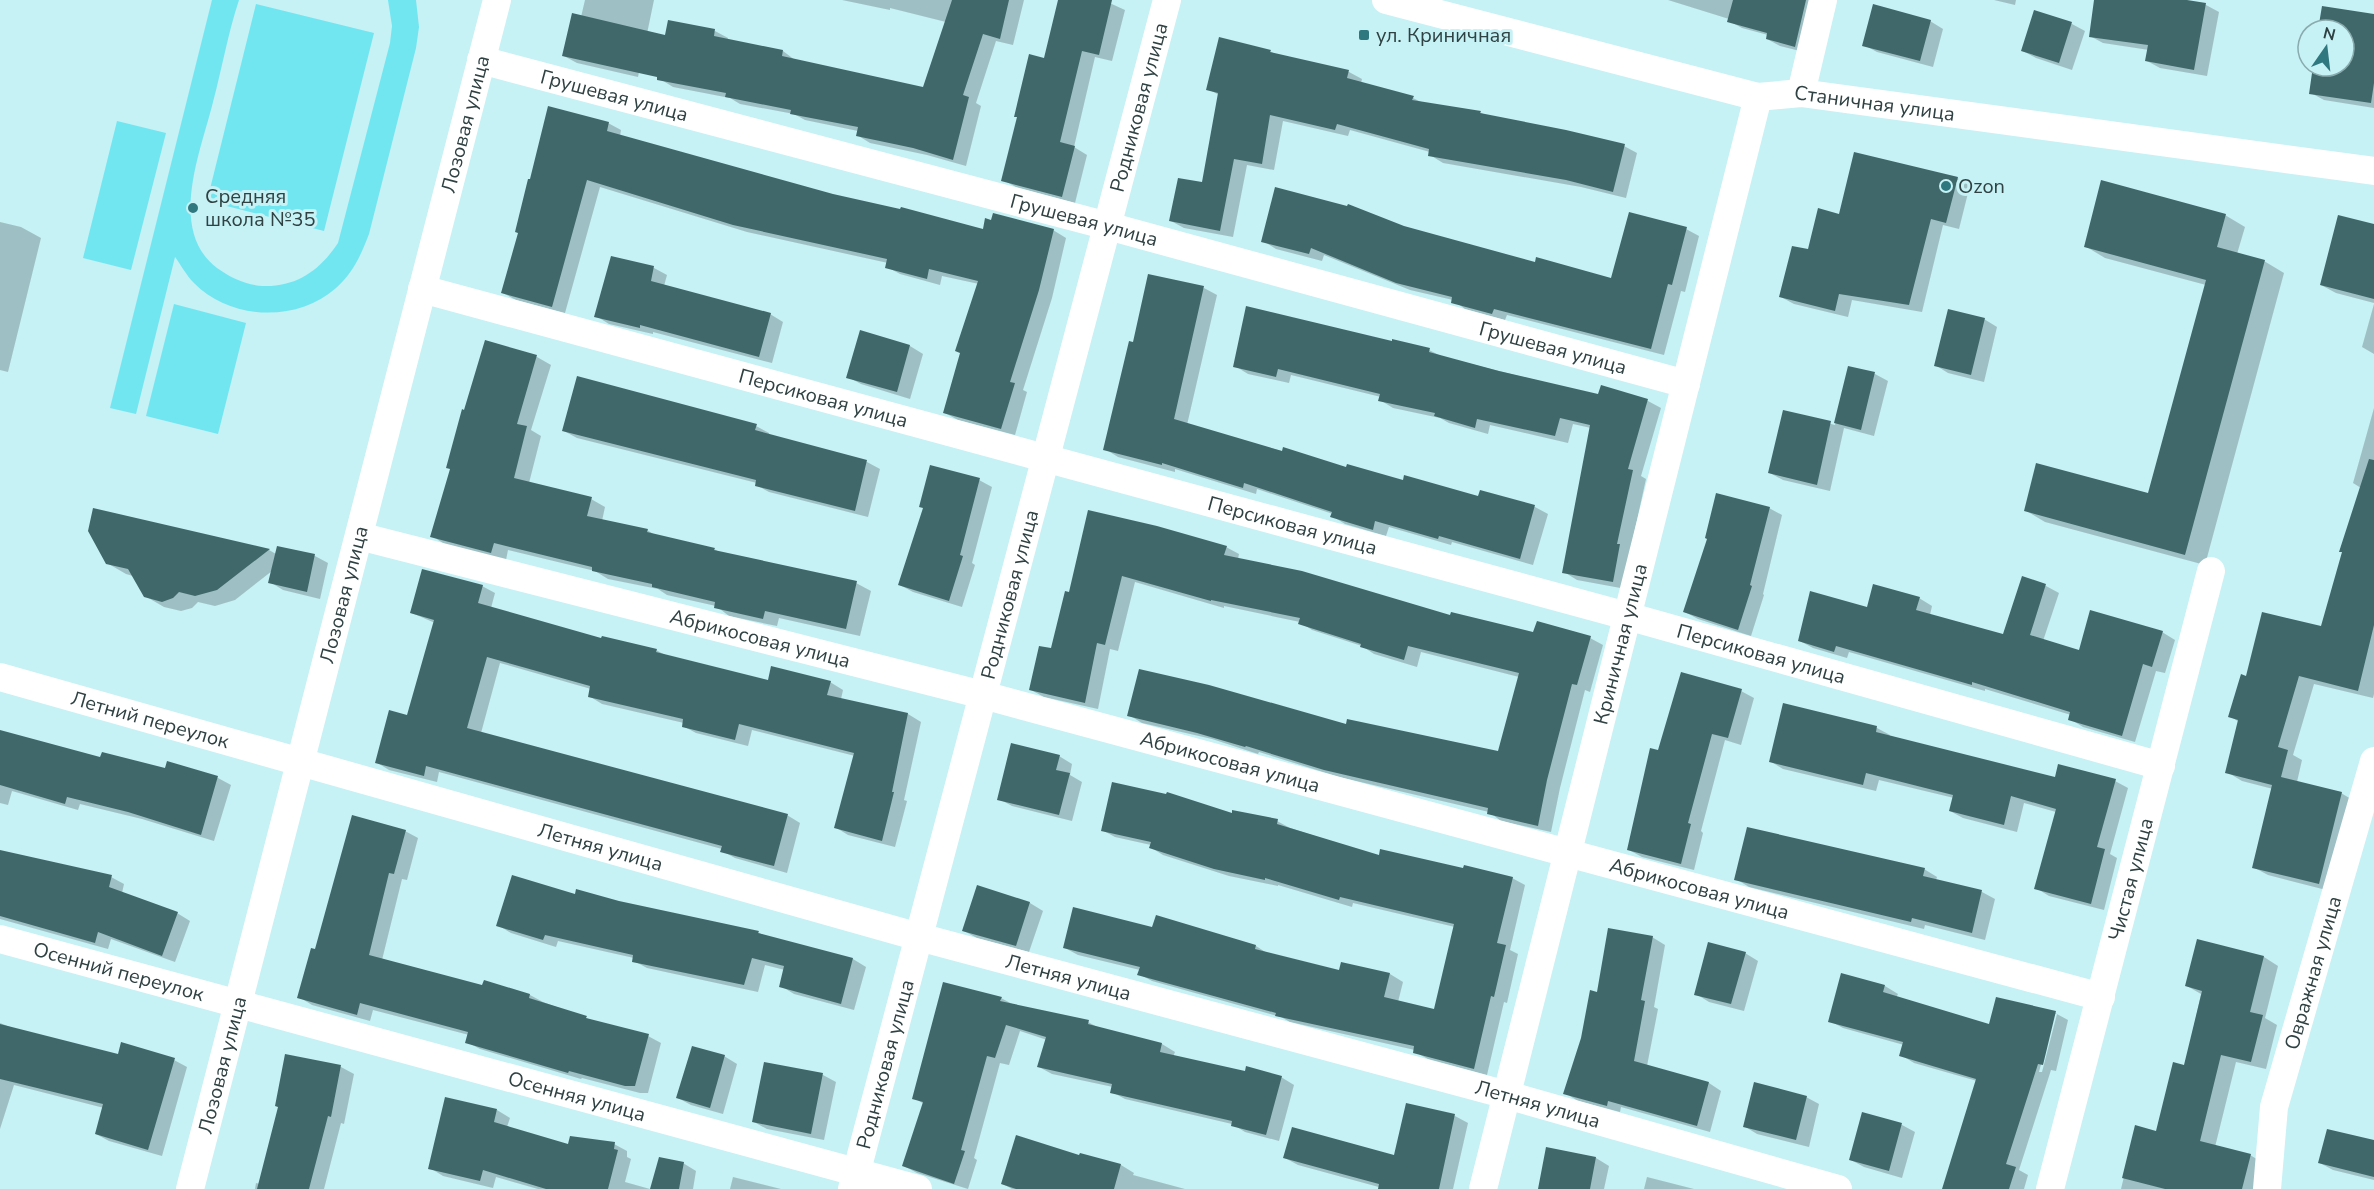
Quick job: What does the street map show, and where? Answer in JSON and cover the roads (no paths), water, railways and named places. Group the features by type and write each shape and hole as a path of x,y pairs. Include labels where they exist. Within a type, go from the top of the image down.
{"street":[{"name":"Лозовая улица","path":"190,1189 497,0"},
{"name":"Родниковая улица","path":"854,1180 1167,0"},
{"name":"Станичная улица","path":"1386,0 1758,97 1801,93 2374,171"},
{"path":"1801,93 1823,0"},
{"name":"Грушевая улица","path":"481,60 1108,226 1686,384"},
{"name":"Криничная улица","path":"1483,1189 1758,97"},
{"name":"Персиковая улица","path":"422,289 1627,616 2161,766"},
{"name":"Абрикосовая улица","path":"359,536 983,695 2101,996"},
{"name":"Чистая улица","path":"2050,1189 2211,571"},
{"name":"Летний переулок","path":"0,677 300,763"},
{"name":"Овражная улица","path":"2267,1189 2274,1107 2374,760"},
{"name":"Летняя улица","path":"300,763 919,937 1507,1095 1838,1189"},
{"name":"Осенний переулок","path":"0,939 238,1003"},
{"name":"Осенняя улица","path":"238,1003 854,1180 918,1189"}],"place":[{"name":"ул. Криничная","path":"1364,35"},
{"name":"Ozon","path":"1946,186"},
{"name":"Средняя школа №35","path":"193,208"}]}
